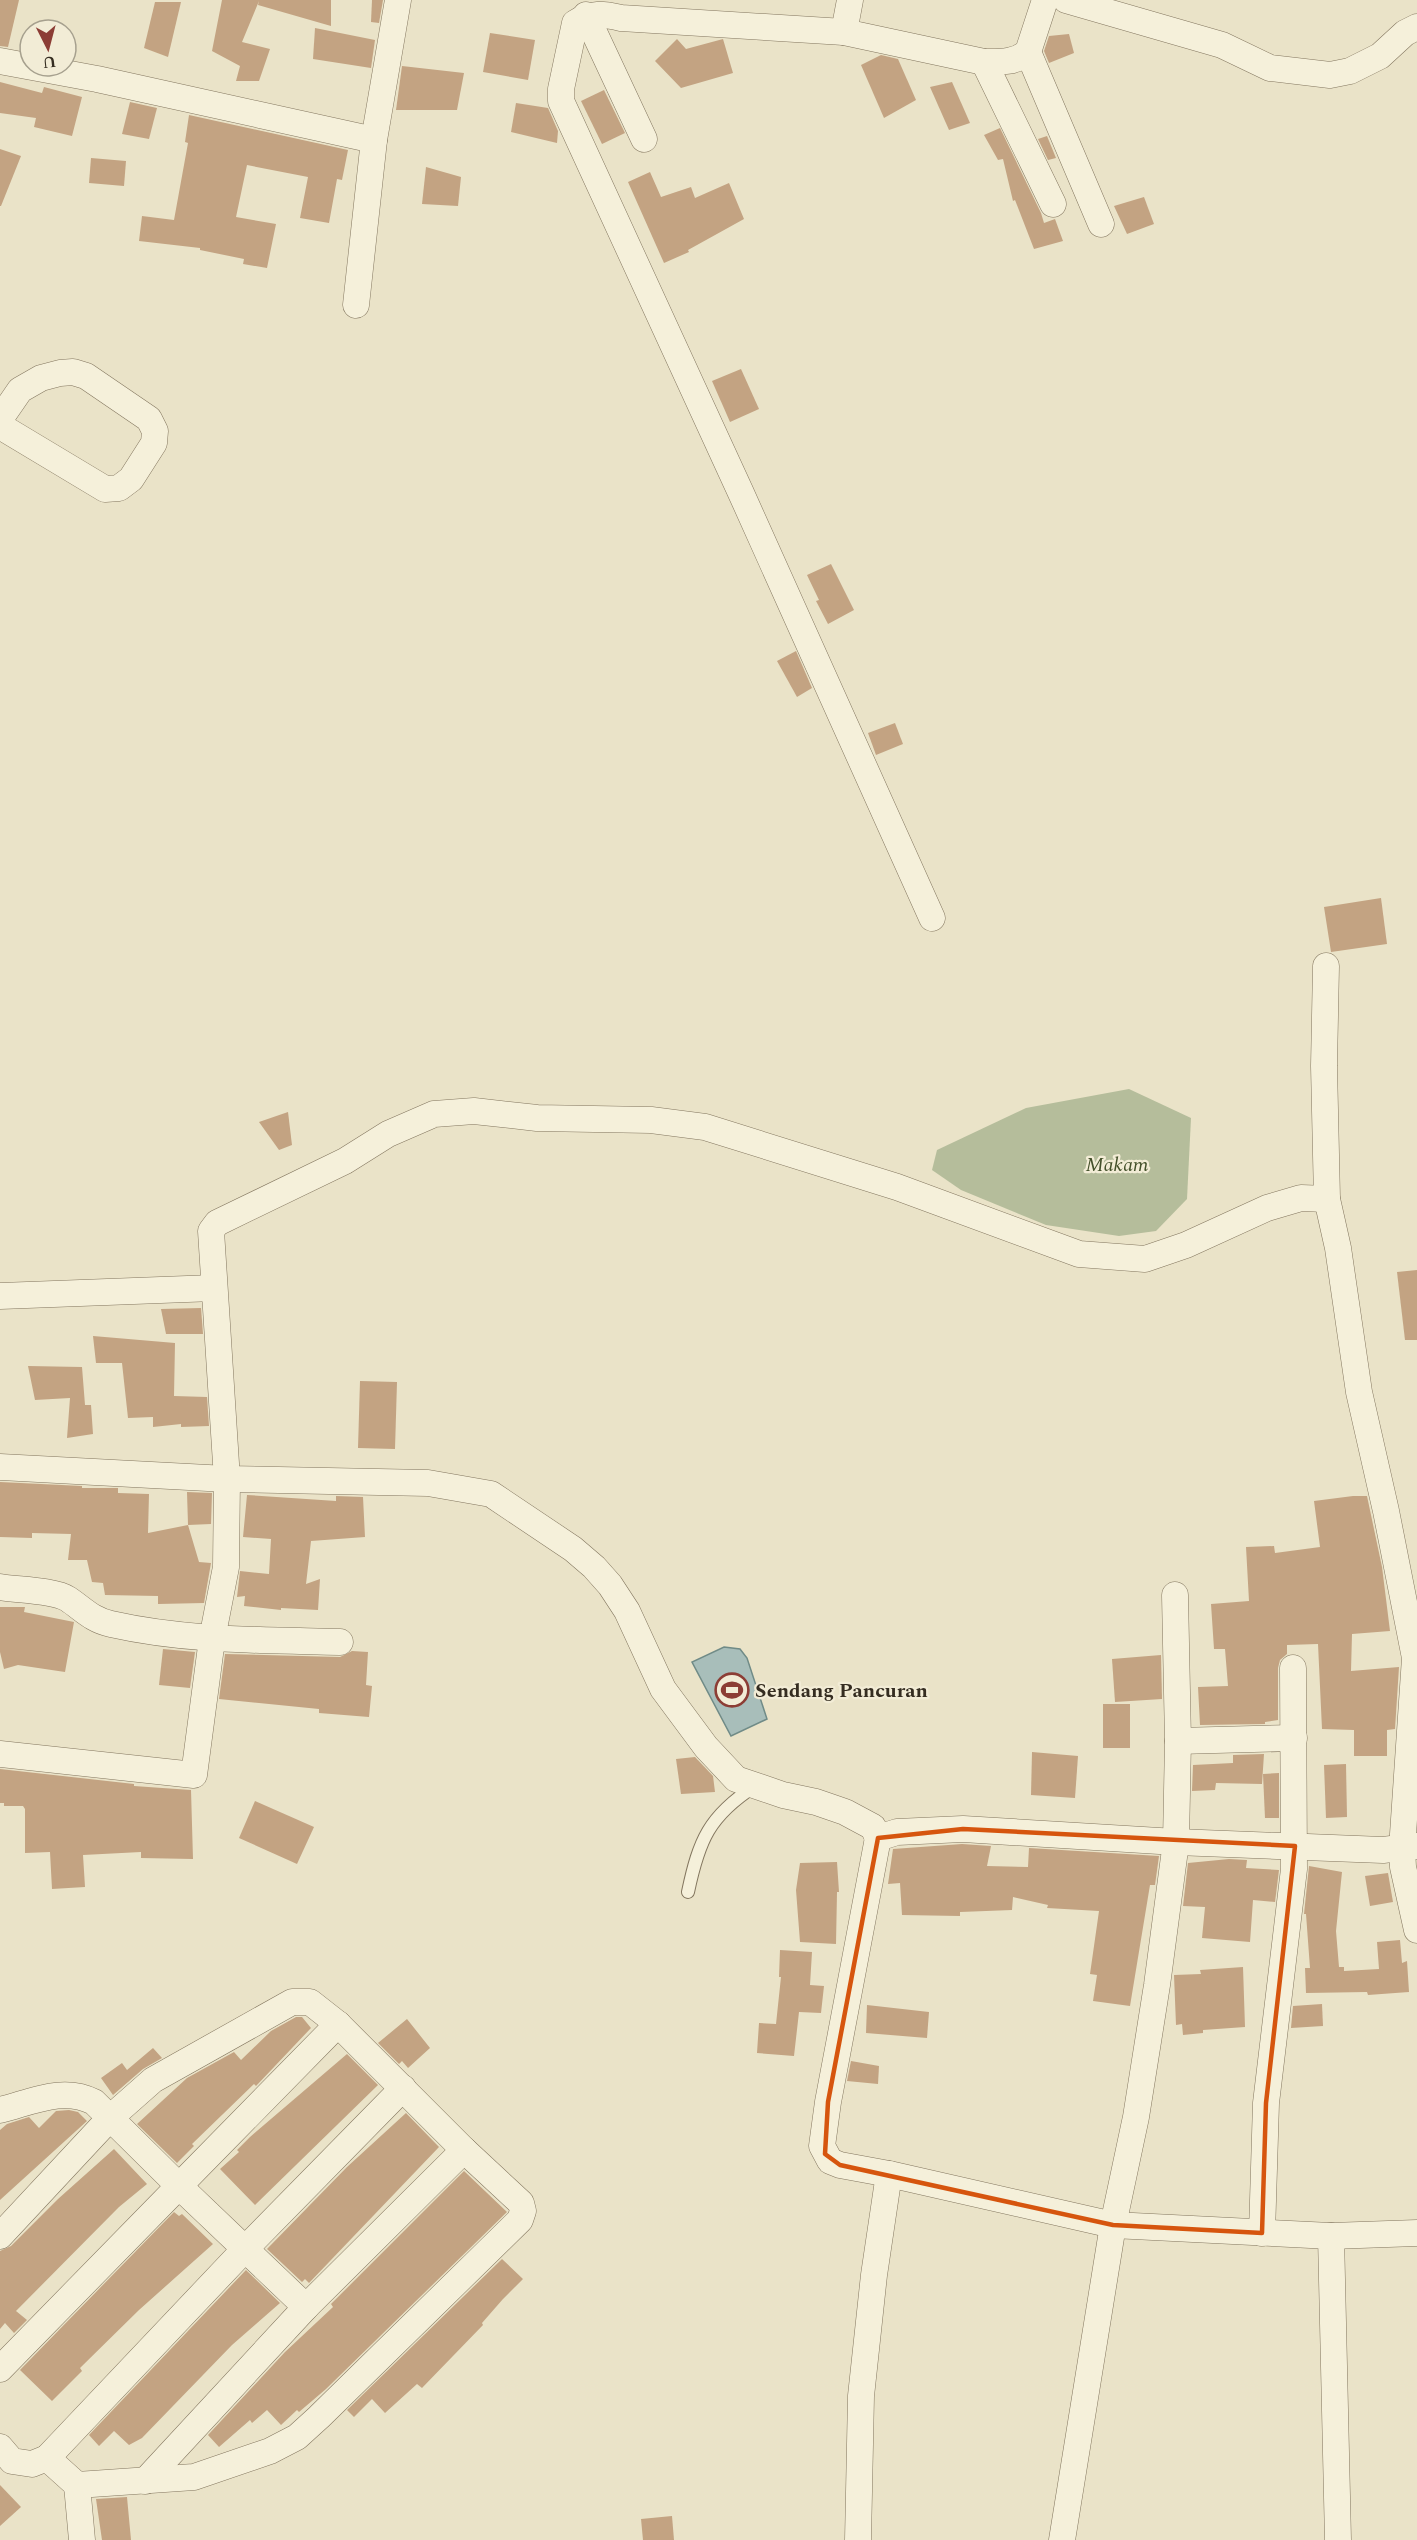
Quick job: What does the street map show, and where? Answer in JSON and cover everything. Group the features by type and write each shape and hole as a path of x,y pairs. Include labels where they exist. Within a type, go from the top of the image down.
{"street":[{"path":"356,305 374,140 398,0"},
{"path":"844,32 850,0"},
{"path":"932,918 561,101 561,89 575,23 586,15 604,14 621,18 844,32 984,62 1004,62 1021,58 1028,52 1045,0"},
{"path":"1066,0 1222,45 1270,68 1330,75 1350,70 1380,57 1405,33 1417,27"},
{"path":"586,15 644,140"},
{"path":"1028,52 1101,224"},
{"path":"0,61 97,79 374,140"},
{"path":"984,62 1053,204"},
{"path":"0,419 20,390 41,378 73,372 86,376 149,419 154,431 154,443 130,479 119,488 105,489 0,426"},
{"path":"1326,966 1324,1066 1327,1199 1338,1248 1359,1392 1416,1658 1410,1848 1403,1867 1417,1930"},
{"path":"0,1754 194,1775 212,1639 226,1567 227,1479 211,1231 217,1223 345,1161 388,1134 435,1114 474,1111 537,1118 651,1120 705,1127 897,1187 1079,1254 1145,1259 1186,1245 1266,1208 1301,1198 1327,1199"},
{"path":"0,1296 214,1288"},
{"path":"0,1467 227,1479 428,1483 491,1494 502,1499 594,1567 610,1585 627,1611 663,1689 706,1747 736,1779 845,1812 873,1827 878,1838 828,2102 822,2146 830,2161 1113,2225 1331,2236 1417,2233"},
{"path":"0,1587 68,1599 92,1618 110,1624 173,1636 340,1642"},
{"path":"1062,2540 1113,2225 1136,2117 1157,1986 1176,1842 1178,1741 1175,1595"},
{"path":"1262,2233 1266,2103 1291,1903 1295,1846 1293,1668"},
{"path":"1178,1741 1294,1738"},
{"path":"878,1838 897,1832 963,1829 1176,1842 1410,1848"},
{"path":"0,2236 110,2118 153,2080 292,2002 310,2002 338,2024 464,2150 522,2203 523,2211 520,2220 297,2437 270,2451 194,2477 77,2485"},
{"path":"0,2370 338,2024"},
{"path":"4,2460 32,2464 47,2458 245,2249 403,2088"},
{"path":"0,2110 62,2094 80,2095 94,2102 306,2307"},
{"path":"145,2481 306,2307 464,2150"},
{"path":"858,2540 861,2396 874,2274 889,2174"},
{"path":"1331,2236 1338,2540"},
{"path":"47,2458 77,2485 82,2540"}],"lane":[{"path":"688,1892 699,1847 706,1832 739,1797 756,1786"}],"highlighted area":[{"path":"963,1829 1295,1846 1266,2103 1262,2233 1113,2225 840,2165 825,2154 828,2102 878,1838"}],"green space":[{"name":"Makam","path":"1129,1089 1191,1118 1187,1199 1156,1231 1119,1236 1046,1225 961,1190 932,1170 937,1150 1026,1108"}],"water":[{"name":"Sendang Pancuran","path":"724,1647 740,1649 747,1658 767,1719 731,1736 692,1662"}],"building":[{"path":"0,0 19,0 8,47 0,46"},
{"path":"222,0 331,0 331,26 258,5 259,1 242,42 270,49 259,81 236,81 240,66 212,51"},
{"path":"372,0 383,0 379,23 371,22"},
{"path":"155,2 181,2 168,57 144,48"},
{"path":"315,28 375,40 371,68 313,59"},
{"path":"490,33 535,40 528,80 483,72"},
{"path":"1069,34 1074,53 1049,63 1044,51 1049,36"},
{"path":"677,39 686,49 723,39 733,73 681,88 655,61"},
{"path":"881,55 898,59 916,100 884,118 861,65"},
{"path":"402,66 464,73 457,110 396,110"},
{"path":"0,82 42,93 44,87 82,97 72,136 34,127 36,118 0,113"},
{"path":"952,82 970,123 949,130 930,87"},
{"path":"604,90 625,133 602,144 581,101"},
{"path":"130,102 157,108 149,139 122,134"},
{"path":"516,103 548,108 558,131 557,143 511,132"},
{"path":"189,115 348,150 342,180 337,179 329,223 300,218 308,177 247,165 236,217 276,224 267,268 243,264 244,259 200,250 200,248 139,241 142,216 174,220 188,143 185,142"},
{"path":"1000,128 1044,223 1055,219 1063,241 1034,249 1015,200 1013,201 1003,159 998,160 984,135"},
{"path":"1047,136 1056,158 1048,160 1038,139"},
{"path":"0,149 21,156 1,206 0,206"},
{"path":"91,158 126,161 124,186 89,183"},
{"path":"426,167 461,177 458,206 422,204"},
{"path":"650,172 661,197 691,187 695,198 729,183 744,219 688,250 689,252 664,263 628,182"},
{"path":"1144,197 1154,224 1127,234 1114,206"},
{"path":"741,369 759,409 730,422 712,381"},
{"path":"831,564 854,610 828,624 816,601 819,600 807,575"},
{"path":"796,651 812,688 797,697 777,661"},
{"path":"895,723 903,744 876,755 868,733"},
{"path":"1381,898 1387,944 1331,952 1324,907"},
{"path":"288,1112 292,1145 279,1150 259,1122"},
{"path":"1417,1270 1417,1340 1405,1340 1397,1272"},
{"path":"201,1308 203,1334 166,1334 161,1309"},
{"path":"93,1336 175,1343 174,1396 207,1397 209,1426 181,1427 181,1424 153,1427 153,1417 128,1418 122,1363 96,1363"},
{"path":"28,1366 82,1367 85,1405 91,1405 93,1434 67,1438 70,1398 35,1400"},
{"path":"360,1381 397,1382 395,1449 358,1448"},
{"path":"0,1482 82,1486 82,1488 118,1488 118,1493 149,1494 148,1533 188,1525 199,1562 211,1563 204,1603 158,1604 158,1596 105,1595 103,1583 92,1582 87,1560 68,1560 71,1534 32,1533 32,1538 0,1537"},
{"path":"187,1492 212,1493 211,1524 188,1525"},
{"path":"247,1495 336,1501 336,1496 363,1497 365,1537 311,1541 306,1584 320,1579 318,1610 281,1608 281,1610 244,1606 245,1596 237,1597 240,1571 269,1574 271,1539 243,1537"},
{"path":"1367,1496 1382,1567 1390,1631 1352,1634 1351,1671 1399,1667 1395,1729 1387,1730 1387,1756 1354,1756 1354,1730 1322,1729 1318,1644 1287,1645 1287,1654 1280,1660 1278,1668 1278,1720 1265,1722 1265,1724 1200,1725 1198,1687 1228,1686 1225,1649 1214,1649 1211,1604 1249,1601 1246,1547 1274,1546 1275,1553 1320,1547 1314,1501"},
{"path":"0,1607 25,1607 24,1612 74,1622 65,1672 18,1665 4,1669 0,1652"},
{"path":"163,1649 195,1652 190,1688 159,1685"},
{"path":"352,1651 368,1652 366,1685 372,1686 369,1717 319,1713 319,1709 219,1699 225,1654 340,1657"},
{"path":"1161,1655 1162,1699 1115,1702 1112,1659"},
{"path":"1103,1704 1130,1704 1130,1748 1103,1748"},
{"path":"1032,1752 1078,1756 1075,1798 1031,1795"},
{"path":"1264,1754 1262,1784 1216,1783 1215,1790 1192,1791 1193,1765 1233,1763 1233,1755"},
{"path":"695,1757 713,1776 715,1792 681,1794 676,1759"},
{"path":"1346,1764 1347,1817 1326,1818 1324,1765"},
{"path":"0,1769 134,1784 134,1786 191,1790 193,1859 141,1858 141,1852 83,1855 85,1887 52,1889 50,1852 25,1853 25,1809 23,1806 4,1806 4,1803 0,1803"},
{"path":"1279,1773 1279,1818 1265,1818 1263,1774"},
{"path":"255,1801 314,1827 297,1864 239,1838"},
{"path":"962,1844 991,1846 987,1866 1028,1867 1029,1848 1159,1856 1155,1885 1150,1885 1130,2006 1093,2001 1097,1975 1090,1974 1099,1911 1047,1908 1048,1905 1013,1897 1012,1910 960,1912 960,1916 902,1915 900,1883 888,1884 893,1849"},
{"path":"1229,1859 1247,1860 1246,1868 1279,1870 1275,1902 1253,1900 1250,1942 1202,1938 1205,1907 1183,1906 1188,1863"},
{"path":"837,1862 839,1892 837,1892 836,1944 800,1942 796,1890 800,1863"},
{"path":"1309,1866 1342,1872 1336,1931 1339,1967 1344,1967 1344,1971 1379,1969 1377,1942 1400,1940 1402,1963 1407,1961 1409,1992 1368,1995 1367,1992 1306,1993 1305,1968 1310,1968 1306,1914 1304,1914"},
{"path":"1388,1873 1393,1902 1370,1906 1365,1876"},
{"path":"780,1950 812,1952 810,1985 824,1986 821,2013 799,2012 794,2056 757,2053 759,2023 776,2024 781,1977 779,1977"},
{"path":"1243,1967 1245,2027 1203,2030 1203,2033 1183,2035 1182,2024 1176,2025 1174,1975 1201,1974 1200,1970"},
{"path":"1322,2004 1323,2026 1291,2028 1293,2006"},
{"path":"867,2005 929,2012 927,2038 866,2033"},
{"path":"296,2017 302,2017 311,2028 256,2086 254,2084 192,2144 194,2146 177,2163 137,2124 187,2078 234,2052 241,2060 271,2031"},
{"path":"407,2019 430,2048 408,2068 402,2061 399,2064 378,2043"},
{"path":"153,2048 162,2058 143,2069 113,2095 101,2078 122,2063 127,2070"},
{"path":"347,2054 378,2085 255,2205 220,2169 239,2152 237,2150 250,2137"},
{"path":"851,2061 879,2066 878,2084 847,2081"},
{"path":"56,2111 78,2112 87,2121 0,2200 0,2130 7,2124 29,2117 39,2128"},
{"path":"406,2113 439,2147 309,2283 305,2279 302,2282 267,2249 347,2167"},
{"path":"114,2149 147,2184 119,2207 16,2311 27,2320 14,2333 5,2323 0,2329 0,2251 11,2246 58,2199"},
{"path":"464,2171 507,2212 326,2389 299,2412 297,2410 281,2425 267,2410 252,2423 250,2420 219,2447 208,2435 285,2352 333,2307 331,2304"},
{"path":"174,2212 179,2216 182,2214 213,2244 139,2310 80,2368 82,2371 52,2401 20,2370"},
{"path":"502,2259 523,2279 482,2323 483,2325 422,2388 417,2384 385,2413 372,2399 354,2417 347,2410"},
{"path":"246,2270 280,2303 232,2345 142,2438 129,2445 114,2431 99,2446 89,2435"},
{"path":"0,2485 21,2507 0,2526"},
{"path":"127,2497 131,2540 102,2540 96,2499"},
{"path":"672,2516 674,2540 643,2540 641,2519"}],"place":[{"name":"Sendang Pancuran","path":"732,1690"}]}
